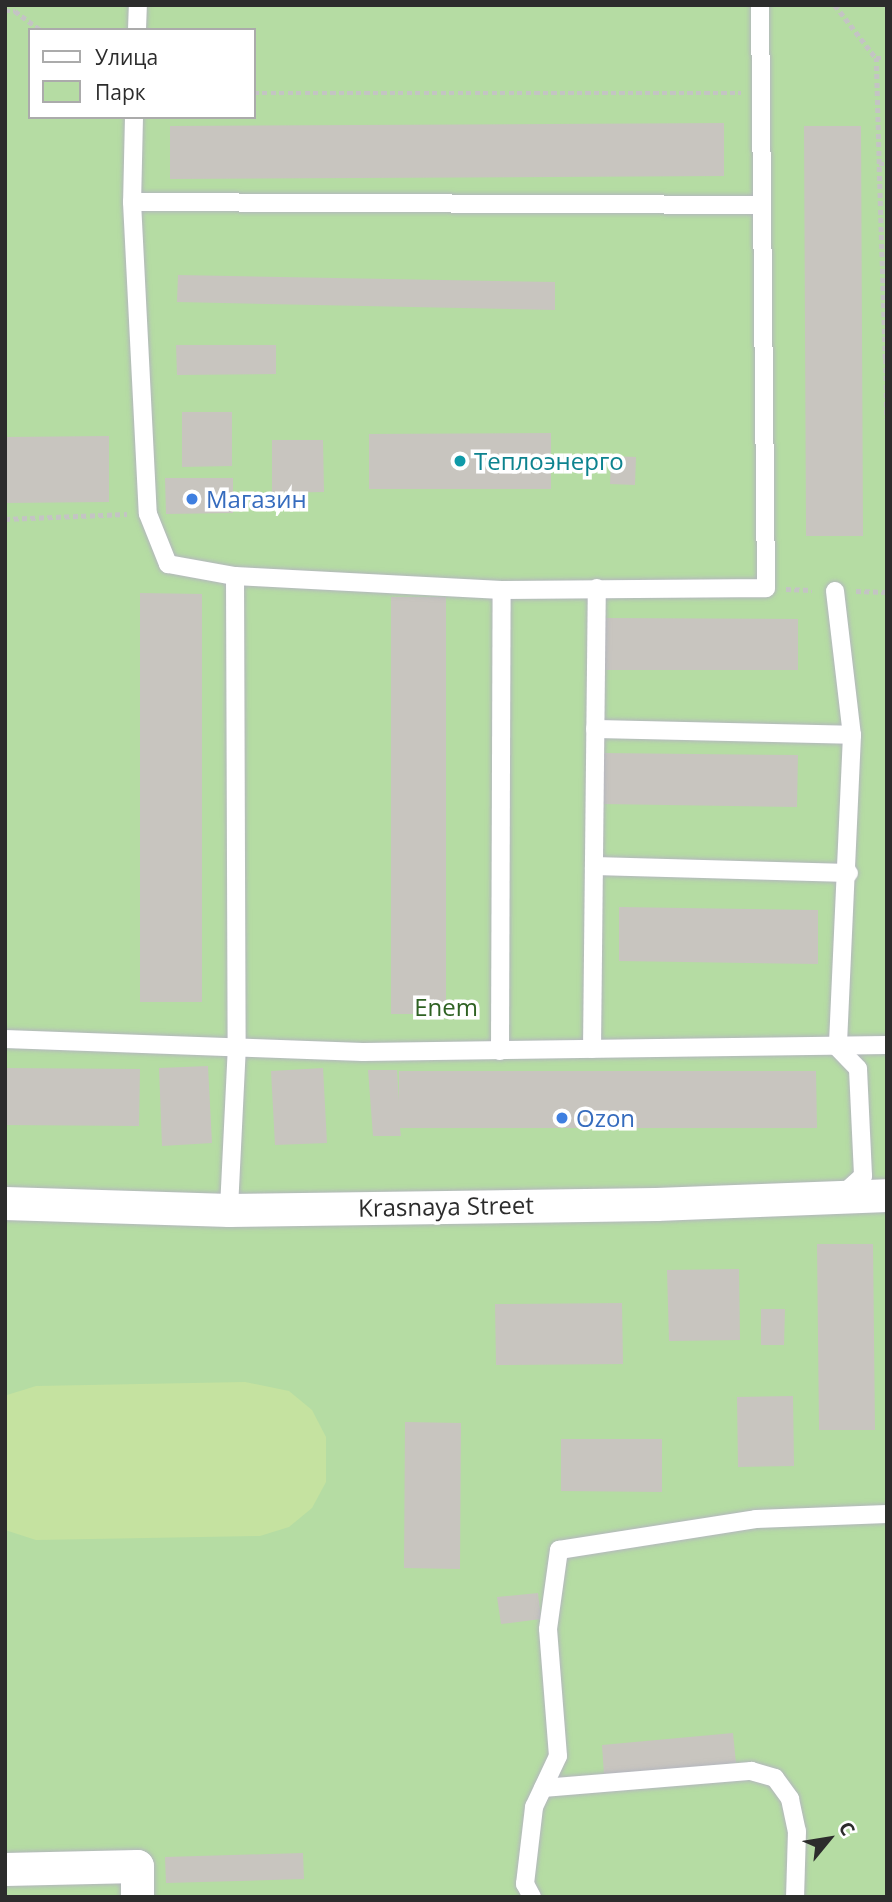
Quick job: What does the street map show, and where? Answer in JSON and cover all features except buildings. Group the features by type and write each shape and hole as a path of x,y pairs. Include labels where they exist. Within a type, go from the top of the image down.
{"street":[{"name":"Krasnaya Street","path":"5,1203 229,1210 887,1195"},
{"path":"5,1869 137,1881"}],"lane":[{"path":"137,28 138,5"},
{"path":"134,119 132,202 148,514 168,564 236,576 502,590 766,588 760,5"},
{"path":"132,202 762,205"},
{"path":"229,1210 237,1045 236,576"},
{"path":"592,1049 597,588"},
{"path":"500,1051 502,590"},
{"path":"835,591 852,734 849,873 838,1048 858,1069 863,1176 839,1198"},
{"path":"595,729 852,734"},
{"path":"594,866 849,873"},
{"path":"5,1039 237,1045 363,1052 838,1048 887,1045"},
{"path":"532,1897 525,1884 526,1849 534,1807 558,1756 548,1629 558,1550 757,1519 887,1514"},
{"path":"543,1788 751,1771 775,1778 790,1799 797,1831 795,1897"}],"path":[{"path":"835,5 876,58 887,420"},
{"path":"5,11 15,11 37,28"},
{"path":"876,58 887,58"},
{"path":"256,93 763,93"},
{"path":"880,164 887,164"},
{"path":"5,519 148,514"}],"green space":[{"name":"Enem","path":"5,5 887,5 887,1897 5,1897"},
{"path":"245,1382 289,1391 312,1410 326,1437 326,1482 312,1508 289,1527 260,1536 36,1540 5,1530 7,1395 36,1386"}],"place":[{"name":"Теплоэнерго","path":"460,461"},
{"name":"Магазин","path":"192,499"},
{"name":"Ozon","path":"562,1118"}]}
